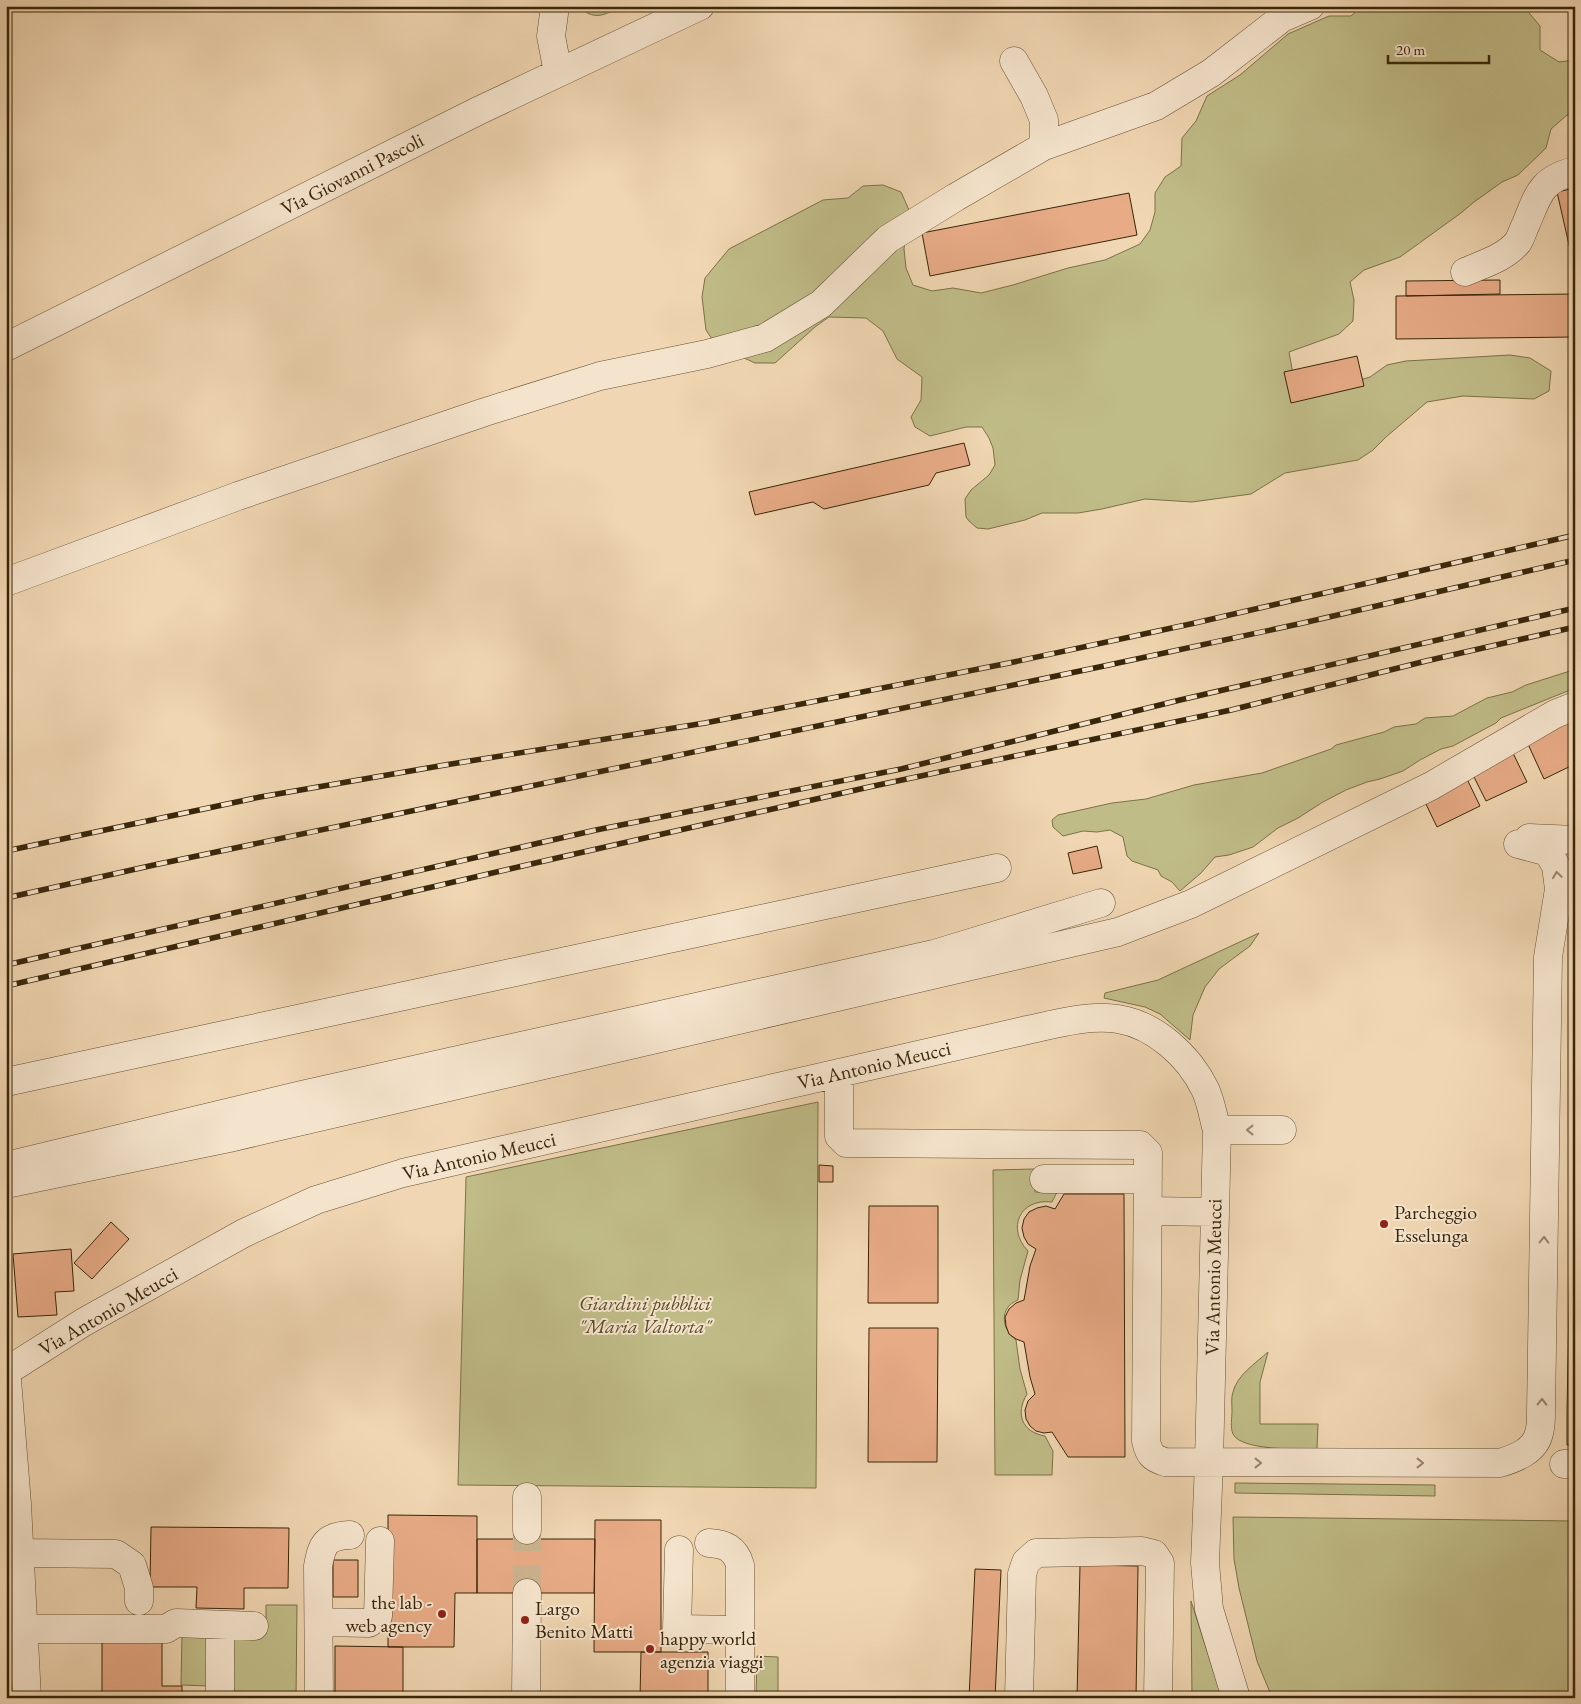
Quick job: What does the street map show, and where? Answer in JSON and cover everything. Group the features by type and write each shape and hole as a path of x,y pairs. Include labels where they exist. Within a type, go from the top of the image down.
{"street":[{"path":"554,6 552,36 558,73"},
{"name":"Via Giovanni Pascoli","path":"6,347 469,115 700,6"},
{"path":"6,582 248,493 485,412 600,376 707,354 765,338 821,304 888,239 956,197 1044,146 1156,106 1211,73 1282,18 1310,6"},
{"path":"1014,61 1034,96 1044,120 1044,146"},
{"path":"1465,272 1503,255 1518,241 1540,192 1548,182 1564,173 1575,171"},
{"path":"6,1184 229,1138 1118,932 1191,904 1431,786 1555,714 1575,706"},
{"path":"839,1073 839,1136 846,1142 1140,1145 1148,1153 1146,1441 1149,1453 1154,1459 1165,1462 1500,1463 1516,1458 1529,1450 1539,1434 1541,1413 1548,957 1559,889 1556,866 1548,852 1523,841 1575,840"},
{"path":"6,1082 997,868"},
{"path":"6,1166 301,1095 934,954 1101,903"},
{"name":"Via Antonio Meucci","path":"6,1369 84,1322 236,1238 316,1200 402,1173 1060,1023 1096,1018 1119,1019 1159,1034 1191,1067 1206,1090 1217,1130 1205,1564 1209,1609 1236,1698"},
{"path":"1217,1130 1282,1130"},
{"path":"1044,1179 1148,1179"},
{"path":"1148,1211 1215,1212"},
{"path":"6,1369 15,1562 24,1629 27,1698"},
{"path":"527,1497 527,1530"},
{"path":"319,1698 318,1566 321,1549 329,1540 339,1536 350,1535"},
{"path":"319,1622 369,1624 378,1616 380,1541"},
{"path":"709,1543 724,1544 733,1550 738,1557 740,1565 740,1698"},
{"path":"679,1550 677,1628 740,1630"},
{"path":"1020,1698 1022,1574 1026,1562 1036,1553 1142,1551 1154,1554 1160,1563 1158,1698"},
{"path":"15,1562 116,1554 132,1565 139,1588 139,1601"},
{"path":"526,1698 527,1593"},
{"path":"24,1629 166,1629 176,1623 254,1626"},
{"path":"220,1625 220,1698"},
{"name":"Via Antonio Meucci","path":"1220,1648 1251,1698"}],"green space":[{"path":"577,6 621,6 604,14 594,15 583,11"},
{"path":"1363,6 1522,6 1540,26 1540,50 1559,62 1575,60 1575,115 1567,115 1551,129 1546,148 1518,175 1502,182 1400,257 1364,270 1350,282 1354,300 1353,321 1339,334 1289,352 1293,374 1333,388 1370,377 1387,365 1406,361 1510,355 1530,358 1551,371 1549,391 1534,399 1463,396 1427,402 1373,450 1358,460 1285,473 1251,494 1192,502 1145,499 1078,513 1042,513 1025,520 988,529 977,528 969,521 966,517 965,499 971,490 989,475 995,465 993,448 989,438 982,427 966,427 930,436 915,427 911,417 921,400 922,377 897,359 883,331 866,318 829,317 775,363 755,363 716,345 706,330 702,297 705,278 729,249 823,200 848,198 863,186 883,185 901,192 909,210 904,249 906,268 913,285 932,291 953,288 981,293 1068,268 1105,260 1140,244 1150,230 1155,212 1155,193 1165,177 1181,166 1182,138 1196,121 1207,96 1240,75 1288,34 1329,16 1351,16"},
{"path":"1570,671 1575,672 1575,688 1501,718 1496,723 1453,746 1441,749 1403,771 1346,790 1278,828 1253,847 1229,855 1215,857 1201,873 1180,891 1172,882 1161,876 1158,870 1132,861 1127,856 1123,837 1110,830 1097,832 1083,831 1063,836 1053,827 1052,820 1058,815 1112,803 1146,799 1194,785 1262,773 1331,749 1336,745 1384,732 1394,727 1416,724 1425,718 1453,716 1487,698 1512,692 1526,685"},
{"path":"1259,933 1250,946 1219,969 1205,987 1193,1015 1190,1040 1160,1014 1145,1007 1104,998 1105,993 1158,980"},
{"name":"Giardini pubblici \"Maria Valtorta\"","path":"818,1102 816,1488 458,1485 466,1177"},
{"path":"1035,1169 1035,1192 1057,1192 1052,1202 1041,1202 1032,1205 1020,1216 1017,1224 1018,1233 1021,1242 1028,1251 1020,1280 1018,1300 1007,1308 1004,1319 1008,1331 1016,1340 1020,1369 1027,1394 1023,1401 1021,1415 1026,1426 1031,1431 1045,1436 1053,1451 1052,1475 995,1475 993,1170"},
{"path":"1268,1352 1260,1382 1260,1424 1318,1424 1317,1449 1285,1449 1247,1444 1238,1440 1233,1434 1231,1425 1232,1394 1235,1386 1238,1380"},
{"path":"1235,1483 1435,1485 1435,1496 1235,1493"},
{"path":"1233,1517 1575,1521 1575,1698 1274,1698 1257,1661 1239,1588 1234,1559"},
{"path":"1191,1601 1222,1698 1192,1698"},
{"path":"266,1605 297,1605 296,1698 239,1698 230,1691 231,1643 242,1634 266,1634"},
{"path":"182,1633 211,1636 208,1686 181,1685"},
{"path":"757,1656 778,1657 778,1698 756,1698"}],"building":[{"path":"1575,188 1575,258 1572,258 1557,192"},
{"path":"1129,193 1137,235 930,276 922,233"},
{"path":"1500,280 1500,294 1406,296 1406,281"},
{"path":"1575,294 1575,337 1396,339 1396,296"},
{"path":"1357,356 1364,386 1291,403 1284,372"},
{"path":"964,443 970,465 936,473 929,485 824,509 813,502 755,515 749,492"},
{"path":"1575,719 1575,764 1544,779 1527,742"},
{"path":"1512,751 1527,782 1486,801 1471,771"},
{"path":"1467,779 1480,806 1437,827 1424,800"},
{"path":"1097,846 1102,868 1073,874 1068,853"},
{"path":"1575,972 1575,1445 1567,1445 1567,1412"},
{"path":"819,1165 833,1166 833,1182 819,1182"},
{"path":"1064,1194 1124,1194 1125,1457 1068,1457 1052,1432 1036,1431 1026,1419 1025,1410 1028,1401 1035,1394 1024,1342 1009,1334 1005,1317 1009,1309 1016,1303 1024,1300 1030,1266 1036,1249 1028,1244 1024,1237 1022,1228 1024,1219 1029,1212 1037,1208 1046,1206 1055,1209"},
{"path":"869,1206 938,1206 938,1303 868,1303"},
{"path":"111,1222 129,1239 92,1279 74,1263"},
{"path":"71,1249 74,1291 55,1292 57,1315 18,1317 13,1254"},
{"path":"869,1328 938,1328 937,1462 868,1462"},
{"path":"388,1515 477,1516 477,1593 455,1593 454,1647 388,1647"},
{"path":"595,1520 661,1520 661,1652 594,1652"},
{"path":"151,1527 289,1528 288,1588 244,1588 244,1609 196,1608 197,1587 150,1587"},
{"path":"477,1539 595,1539 594,1593 477,1593"},
{"path":"333,1560 358,1560 358,1597 333,1597"},
{"path":"1080,1565 1138,1566 1136,1698 1077,1698"},
{"path":"975,1569 1001,1570 995,1698 969,1698"},
{"path":"102,1638 162,1638 162,1686 182,1686 182,1698 102,1698"},
{"path":"335,1646 403,1647 403,1698 335,1698"},
{"path":"641,1652 708,1652 708,1698 640,1698"}],"tunnel":[{"path":"527,1530 527,1593"}],"railway":[{"path":"6,851 260,797 705,723 1009,663 1195,623 1575,535"},
{"path":"6,898 154,865 1104,666 1303,623 1575,560"},
{"path":"6,965 596,830 901,769 1180,700 1575,608"},
{"path":"6,986 869,787 1231,710 1426,661 1575,627"}],"place":[{"name":"Parcheggio Esselunga","path":"1384,1224"},
{"name":"the lab - web agency","path":"442,1614"},
{"name":"Largo Benito Matti","path":"525,1620"},
{"name":"happy world agenzia viaggi","path":"650,1649"}]}
